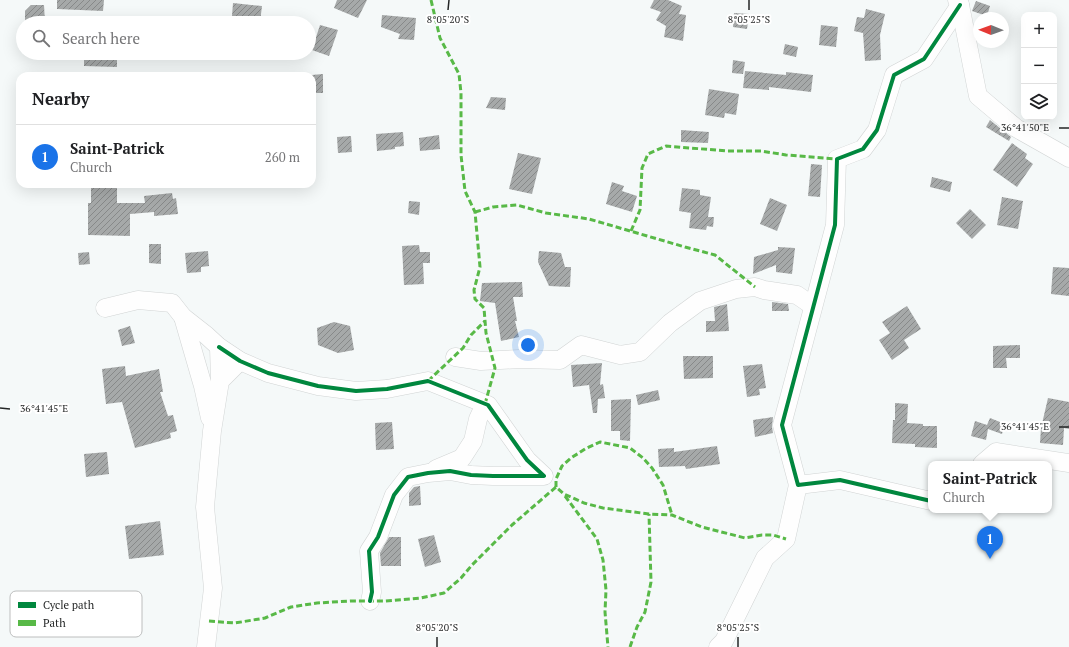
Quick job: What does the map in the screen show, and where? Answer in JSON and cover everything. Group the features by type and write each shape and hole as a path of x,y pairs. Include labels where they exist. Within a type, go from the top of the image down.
{"street":[{"path":"958,3 978,96 1016,128 1069,158"},
{"path":"718,647 724,641 765,558 786,539 798,485 782,425 835,224 837,159 863,149 877,130 894,75 924,59 958,3"},
{"path":"455,356 481,361 520,359 560,360 581,345 620,355 640,352 670,322 700,301 736,289 755,287 764,290 797,295 813,306"},
{"path":"105,308 138,300 172,304 183,318 219,347 240,361 268,373 318,386 356,390 387,389 428,381 488,405 528,460 544,476 471,475 450,471 408,477 394,495 378,537 369,551 372,592 370,601"},
{"path":"183,318 203,386 212,431"},
{"path":"206,647 213,588 205,507 212,431 220,381 219,347"},
{"path":"220,381 240,361"},
{"path":"428,473 462,458 473,441 478,419 485,404"},
{"path":"986,461 996,452 1069,463"},
{"path":"798,485 840,480 928,500"}],"building":[{"path":"57,0 104,0 103,11 57,9"},
{"path":"337,0 367,0 358,18 334,8"},
{"path":"654,0 668,0 682,6 679,14 686,15 683,41 664,37 666,26 656,20 661,12 650,8"},
{"path":"976,1 990,6 988,12 972,11"},
{"path":"233,3 262,6 261,16 232,16"},
{"path":"31,5 44,5 45,16 25,16 25,11"},
{"path":"866,9 885,14 880,35 881,60 865,61 863,33 854,31 857,17 864,18"},
{"path":"734,13 749,14 747,29 733,27"},
{"path":"382,15 416,18 414,40 398,39 400,34 381,27"},
{"path":"320,25 338,30 329,56 316,51 316,38"},
{"path":"821,25 838,27 836,47 819,45"},
{"path":"785,44 798,47 796,57 783,54"},
{"path":"84,60 117,60 117,67 84,66"},
{"path":"733,60 745,62 743,74 732,73"},
{"path":"745,71 786,75 786,72 813,75 811,92 769,87 769,90 743,88"},
{"path":"323,74 323,93 316,93 316,75"},
{"path":"709,89 739,94 736,115 725,113 724,118 705,115"},
{"path":"491,97 506,98 505,110 486,108"},
{"path":"990,120 1011,137 1009,141 986,127"},
{"path":"681,130 709,132 708,143 681,142"},
{"path":"403,132 404,146 395,147 395,149 377,151 376,134"},
{"path":"439,135 440,149 420,151 419,138"},
{"path":"351,136 352,152 338,153 337,137"},
{"path":"1012,143 1027,154 1025,158 1033,164 1017,187 993,170"},
{"path":"518,153 541,158 532,194 509,189"},
{"path":"811,164 822,165 820,197 808,196"},
{"path":"932,177 952,182 950,192 930,187"},
{"path":"612,182 624,186 622,191 637,196 632,212 606,204"},
{"path":"91,188 117,188 117,203 145,203 144,196 172,193 173,199 176,198 178,214 154,216 154,212 130,214 130,236 88,235 88,203 91,203"},
{"path":"682,188 700,190 700,195 711,197 708,217 714,217 713,227 707,226 706,230 689,228 691,213 679,211"},
{"path":"1002,197 1023,201 1018,229 997,225"},
{"path":"770,198 787,205 777,231 760,224"},
{"path":"409,201 420,202 419,215 408,213"},
{"path":"970,209 986,225 972,239 956,223"},
{"path":"149,244 161,244 161,264 149,263"},
{"path":"419,245 420,252 430,252 430,263 423,263 424,284 404,285 402,246"},
{"path":"778,247 795,248 792,274 776,272 776,265 753,274 754,257 778,250"},
{"path":"208,251 209,266 201,267 201,272 187,273 185,253"},
{"path":"539,251 561,253 565,267 571,267 570,287 549,286 538,262"},
{"path":"89,252 90,264 79,265 78,253"},
{"path":"1053,267 1069,268 1069,296 1051,294"},
{"path":"522,282 523,297 513,297 517,321 515,321 519,337 501,341 495,303 480,301 482,283"},
{"path":"772,302 788,304 789,311 772,311"},
{"path":"727,304 729,331 706,332 706,321 715,321 714,307"},
{"path":"907,306 921,329 904,340 909,348 892,360 879,340 890,333 882,322"},
{"path":"334,322 350,326 354,350 338,353 318,345 317,328"},
{"path":"130,326 135,343 122,346 118,330"},
{"path":"1020,345 1020,358 1006,358 1007,368 993,368 993,346"},
{"path":"683,356 713,356 713,378 684,379"},
{"path":"602,363 600,385 603,384 605,398 598,399 597,413 593,413 589,385 573,387 571,365"},
{"path":"762,364 766,388 759,389 760,395 747,397 743,366"},
{"path":"125,366 126,376 159,369 163,392 160,392 168,416 173,415 177,431 170,433 171,438 135,448 122,402 106,404 102,369"},
{"path":"658,390 660,400 638,405 636,395"},
{"path":"1048,398 1069,402 1069,429 1064,428 1063,445 1040,443 1041,428"},
{"path":"631,399 630,441 620,440 620,431 611,431 611,400"},
{"path":"895,403 908,404 907,423 923,424 923,426 937,426 937,448 915,447 915,444 892,443 893,420 895,420"},
{"path":"773,417 773,433 755,437 753,420"},
{"path":"990,418 1005,424 1002,434 988,429 986,440 971,436 975,421 987,425"},
{"path":"392,422 394,449 376,450 375,423"},
{"path":"717,446 720,464 686,469 685,466 659,467 658,449 674,448 674,452"},
{"path":"107,452 109,474 86,477 84,454"},
{"path":"420,486 421,505 409,506 409,493 414,487"},
{"path":"160,521 164,555 129,559 125,526"},
{"path":"434,535 441,562 425,567 418,539"},
{"path":"389,537 401,537 401,566 381,566 380,553"}],"marked path":[{"path":"431,0 440,38 459,74 461,93 461,155 465,191 475,212 480,267 474,290 475,299 484,308 486,333 495,368 485,404"},
{"path":"631,231 640,210 642,168 648,154 666,146 727,151 761,151 786,155 837,159"},
{"path":"475,212 493,207 517,205 546,213 589,219 715,255 755,287"},
{"path":"428,381 463,348 471,335 485,321"},
{"path":"556,487 556,479 562,466 585,449 600,442 630,448 643,458 652,468 663,485 672,515"},
{"path":"209,621 235,623 265,618 291,607 317,603 385,601 421,598 444,593 461,578 512,525 556,487 564,494 584,503 603,508 649,514 672,515 702,527 745,538 773,535 786,539"},
{"path":"565,496 597,539 603,560 606,590 605,612 608,647"},
{"path":"630,647 637,627 645,612 651,582 649,514"}],"cycle path":[{"path":"928,500 840,480 798,485 782,425 835,225 837,159 863,149 877,130 894,75 924,59 960,5"},
{"path":"219,347 240,361 268,373 318,386 356,391 387,389 428,381 488,405 527,460 544,476 471,475 450,471 408,477 394,495 378,537 369,551 372,592 370,601"}],"place":[{"name":"Saint-Patrick","path":"990,559"}]}
